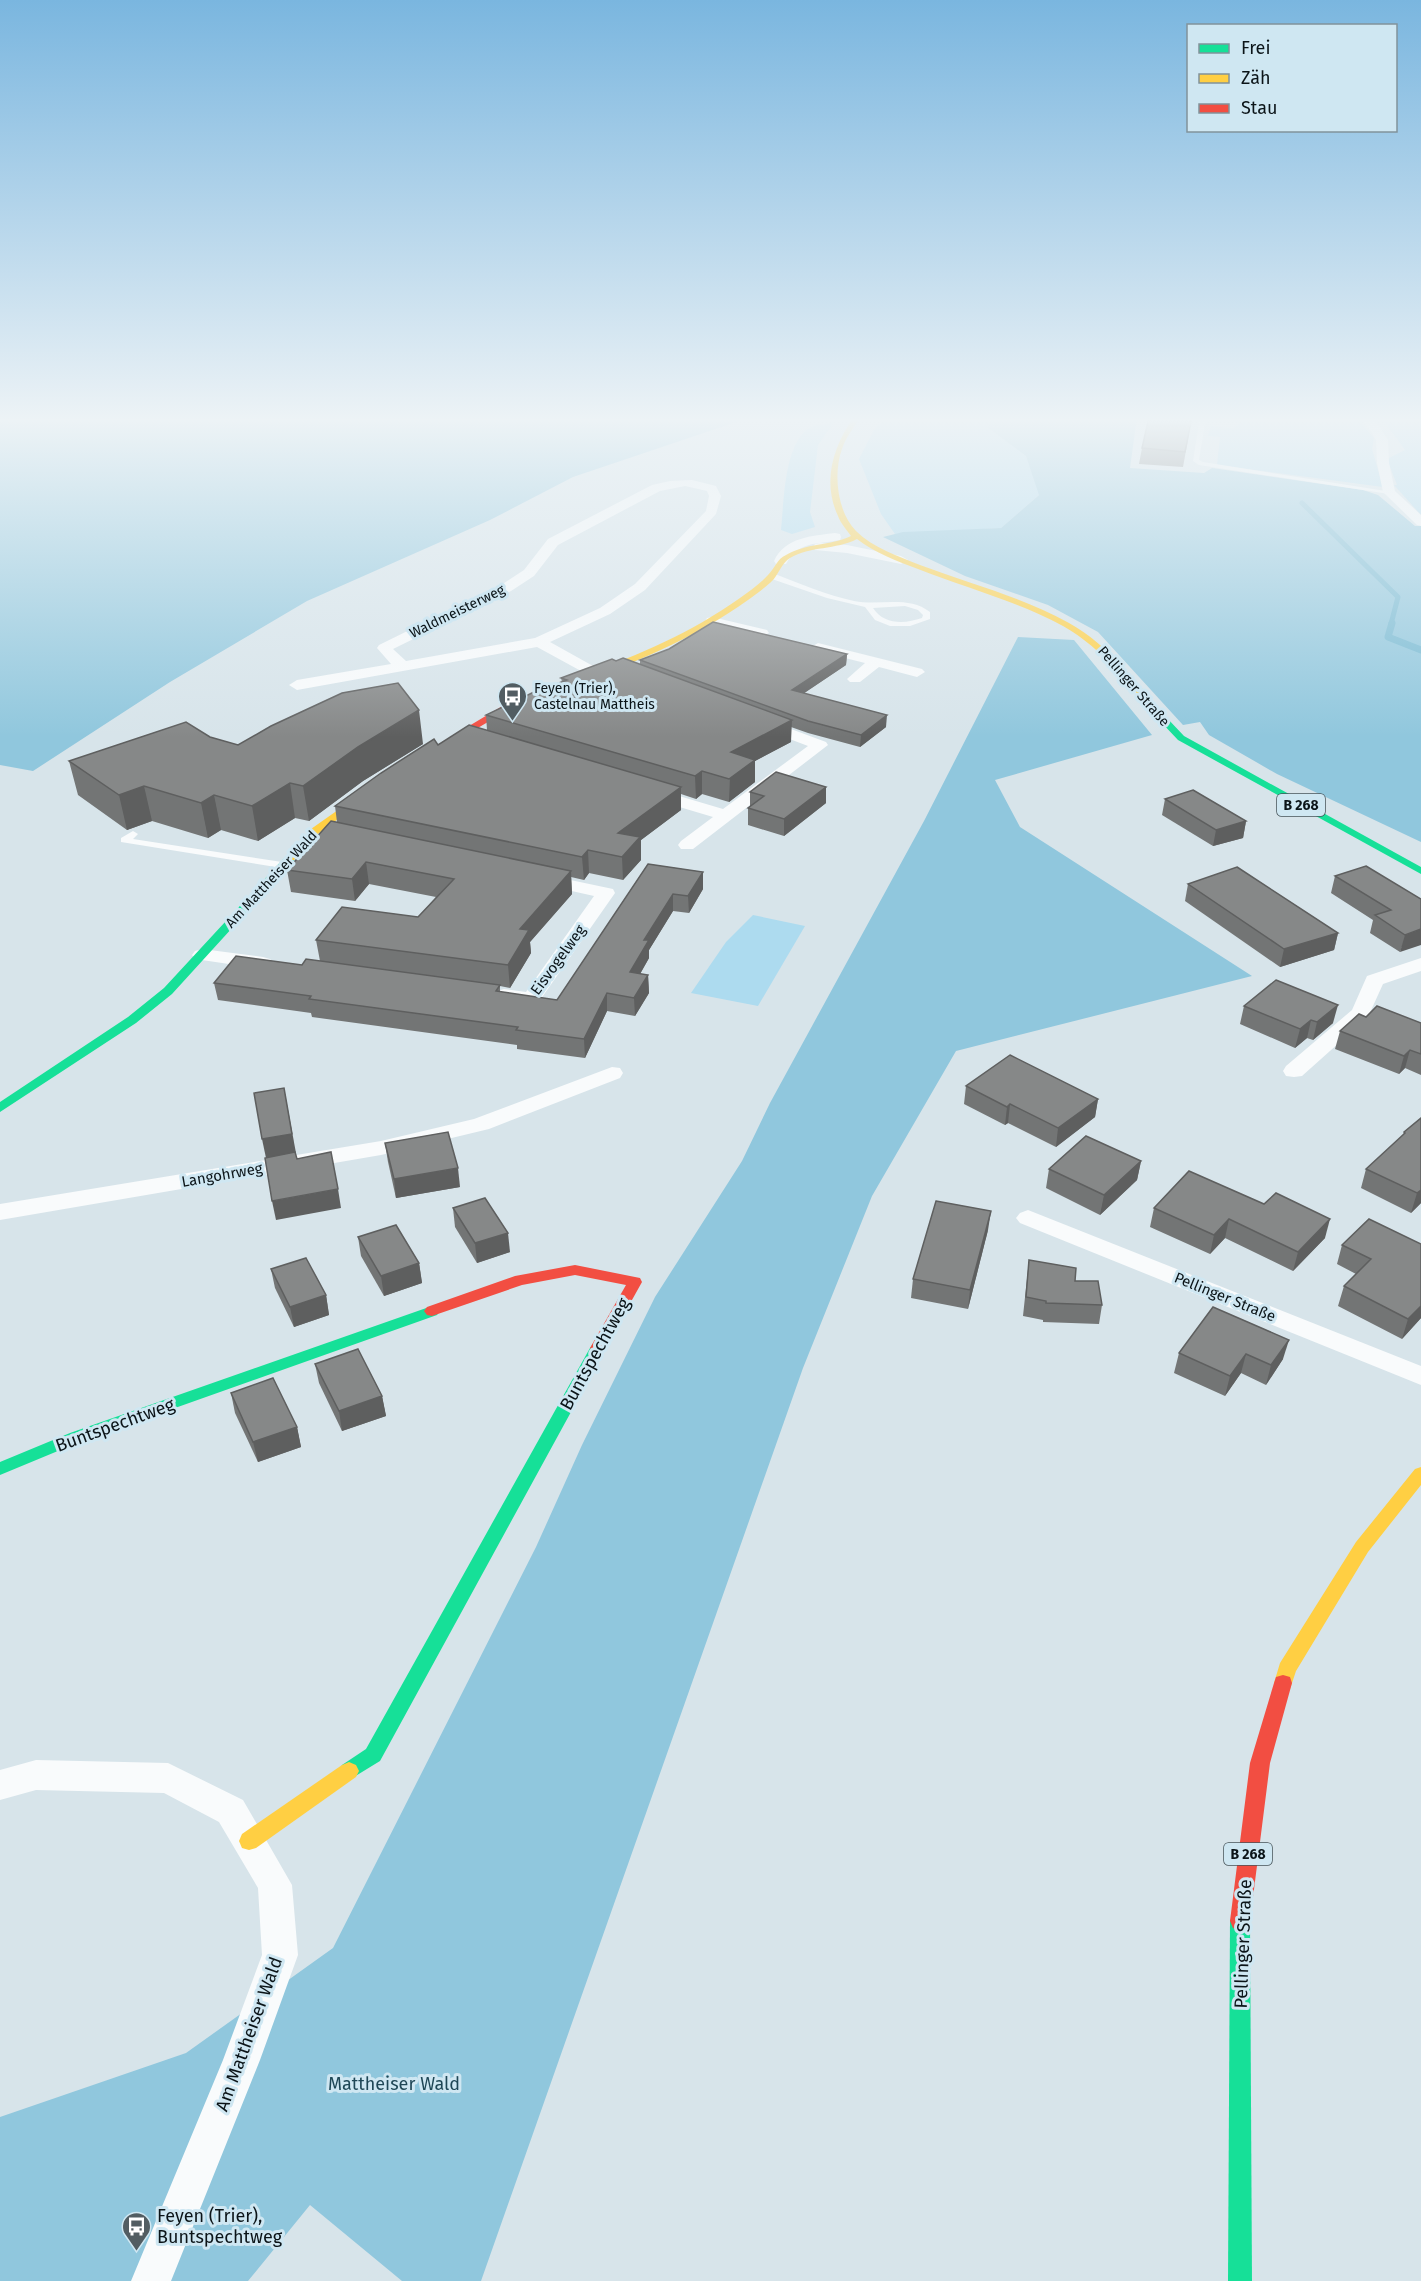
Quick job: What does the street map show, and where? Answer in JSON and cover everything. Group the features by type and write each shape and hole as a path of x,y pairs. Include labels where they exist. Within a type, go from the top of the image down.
{"street":[{"name":"Waldmeisterweg","path":"402,666 384,648 506,588 529,573 553,542 588,523"},
{"name":"Waldmeisterweg","path":"297,685 539,642 605,611 640,587 701,523"},
{"name":"Pellinger Straße","path":"845,523 855,534 878,549 903,561 1029,607 1070,626 1100,646 1119,666 1151,708 1180,738 1421,872"},
{"path":"781,561 795,554 848,542 855,537 855,534"},
{"path":"574,682 668,645 711,621 772,576 783,555 796,545 855,534"},
{"path":"820,547 847,549 903,561"},
{"path":"711,621 777,637"},
{"path":"539,642 597,674"},
{"path":"800,643 917,672"},
{"path":"855,679 876,662"},
{"path":"613,668 635,676"},
{"path":"420,759 507,707 541,694"},
{"path":"687,845 820,745 744,717"},
{"path":"457,735 479,742"},
{"name":"Am Mattheiser Wald","path":"0,1108 132,1020 168,991 315,831 382,782"},
{"path":"636,789 726,815"},
{"path":"315,831 338,836"},
{"name":"Eisvogelweg","path":"484,993 531,999 606,893 525,876"},
{"path":"202,955 284,966"},
{"path":"1294,1071 1361,1013 1374,980 1421,964"},
{"name":"Langohrweg","path":"0,1212 381,1148 481,1124 612,1073"},
{"name":"Pellinger Straße","path":"1028,1218 1421,1376"},
{"name":"Buntspechtweg","path":"0,1469 76,1437 520,1280 575,1270 635,1282 373,1755 249,1841"},
{"name":"Pellinger Straße","path":"1240,2281 1240,1911 1260,1763 1287,1669 1362,1547 1421,1473"},
{"name":"Am Mattheiser Wald","path":"0,1785 36,1775 168,1778 231,1811 274,1885 280,1955 241,2060 151,2281"}],"lane":[{"path":"772,576 820,594 868,605 907,604 923,609 927,614 926,619 918,622 893,624 875,617 868,605"},
{"path":"133,834 124,840 282,865"}],"shaded area":[{"path":"782,523 814,523 815,527 792,534 781,530"},
{"path":"888,523 1006,523 1001,528 895,534"},
{"path":"753,915 805,926 758,1006 691,993 726,942"}],"green space":[{"path":"0,523 482,523 307,601 170,682 33,771 0,765"},
{"path":"1006,523 1412,523 1421,526 1421,842 1277,774 1209,735 1200,722 1183,725 1098,632 1048,605 965,576 883,537 903,532 1001,528"},
{"name":"Mattheiser Wald","path":"1018,637 1074,640 1152,735 995,780 1020,827 1252,976 956,1051 872,1196 803,1368 481,2281 402,2281 310,2205 248,2281 0,2281 0,2117 186,2053 333,1948 536,1547 582,1445 655,1297 742,1161 770,1103 924,821"}],"building":[{"path":"713,622 847,654 792,690 887,715 861,735 808,721 640,660 669,649"},
{"path":"623,658 792,720 731,752 755,760 729,779 702,771 695,776 486,715 534,692 567,680 561,678 612,659 616,661"},
{"path":"398,683 419,710 358,747 303,786 290,783 252,806 214,795 201,803 144,786 119,795 69,761 186,722 210,737 238,745 271,726 342,693"},
{"path":"469,725 681,787 618,833 640,837 622,857 588,850 582,857 335,806 434,739 438,745"},
{"path":"776,772 826,787 784,819 748,808 764,796 750,792"},
{"path":"1193,790 1246,821 1216,830 1165,799"},
{"path":"331,821 571,871 520,929 529,930 508,965 316,940 342,907 418,917 454,879 366,862 352,879 287,870"},
{"path":"648,864 703,872 688,896 673,894 644,940 649,940 630,972 648,975 634,998 607,993 584,1039 516,1030 518,1027 309,999 311,996 214,983 236,956 302,965 306,959 500,985 496,991 557,1000"},
{"path":"1366,866 1421,899 1421,929 1405,935 1375,915 1391,910 1335,876"},
{"path":"1237,867 1338,933 1284,949 1188,884"},
{"path":"1276,980 1338,1005 1317,1022 1311,1020 1300,1029 1244,1006"},
{"path":"1377,1006 1421,1023 1421,1054 1410,1050 1404,1056 1340,1031 1359,1014 1366,1017"},
{"path":"1010,1055 1098,1099 1058,1128 1010,1104 1007,1107 966,1086"},
{"path":"284,1088 292,1134 262,1139 254,1093"},
{"path":"1421,1118 1421,1190 1417,1193 1366,1169"},
{"path":"448,1132 458,1168 394,1179 385,1143"},
{"path":"1086,1136 1141,1161 1104,1195 1049,1169"},
{"path":"295,1152 297,1159 331,1152 338,1189 272,1201 265,1158"},
{"path":"1189,1171 1264,1204 1276,1193 1330,1219 1298,1252 1229,1219 1214,1235 1154,1208"},
{"path":"485,1198 508,1233 475,1243 453,1208"},
{"path":"936,1201 991,1211 970,1290 913,1279"},
{"path":"1369,1219 1421,1244 1421,1306 1408,1319 1344,1286 1371,1259 1342,1245"},
{"path":"396,1225 419,1263 381,1276 358,1237"},
{"path":"306,1258 326,1295 290,1307 271,1269"},
{"path":"1029,1260 1076,1268 1075,1281 1098,1281 1102,1305 1046,1303 1046,1301 1026,1297"},
{"path":"1213,1307 1289,1340 1271,1365 1246,1354 1230,1376 1179,1353"},
{"path":"358,1349 382,1396 339,1411 315,1364"},
{"path":"273,1378 297,1427 253,1442 231,1393"}],"waterway":[{"path":"1323,523 1398,597 1391,624"},
{"path":"1392,623 1388,637 1421,650"}],"traffic: fast":[{"path":"1164,720 1181,738 1421,871"},
{"path":"0,1108 132,1020 168,991 290,858"},
{"path":"0,1469 76,1437 432,1311"},
{"path":"349,1771 373,1755 598,1348"},
{"path":"1240,1921 1240,2281"}],"traffic: slow":[{"path":"846,523 854,534 878,550 1030,607 1082,634 1108,656 1164,720"},
{"path":"588,677 652,652 698,629 761,586 772,576 785,558 802,551 847,541 855,537 855,534"},
{"path":"290,858 315,831 372,789"},
{"path":"1283,1683 1287,1669 1362,1547 1421,1473"},
{"path":"249,1841 349,1771"}],"traffic: jam":[{"path":"434,750 507,707 525,700"},
{"path":"432,1311 520,1280 575,1270 635,1282 598,1348"},
{"path":"1240,1921 1260,1763 1283,1683"}],"place":[{"name":"Feyen (Trier), Castelnau Mattheis","path":"513,722"},
{"name":"Feyen (Trier), Buntspechtweg","path":"136,2252"}]}
